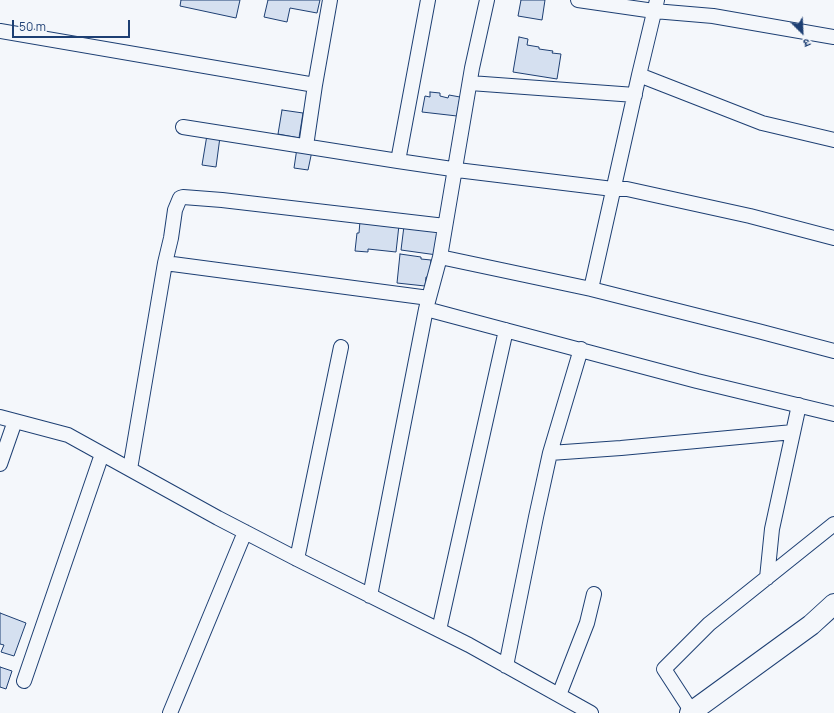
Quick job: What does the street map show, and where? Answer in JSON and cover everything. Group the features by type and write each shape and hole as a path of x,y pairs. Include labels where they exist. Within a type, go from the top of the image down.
{"street":[{"path":"306,146 330,0"},
{"path":"398,161 428,0"},
{"path":"370,596 427,303 440,257 470,83 487,0"},
{"path":"578,0 655,6 834,37"},
{"path":"591,288 655,6"},
{"path":"0,31 315,85"},
{"path":"639,76 762,123 834,140"},
{"path":"470,83 634,95"},
{"path":"183,127 452,169 454,171 457,170 613,189 627,188 750,216 834,238"},
{"path":"130,469 165,263 171,238 175,210 180,198 222,200 445,226"},
{"path":"440,257 591,288 834,351"},
{"path":"165,263 427,303 506,330 834,414"},
{"path":"439,630 506,330"},
{"path":"297,559 341,347"},
{"path":"506,666 550,453 581,349"},
{"path":"767,578 772,529 799,405"},
{"path":"0,417 68,435 245,532 469,645 591,713"},
{"path":"0,464 15,421"},
{"path":"550,453 793,432"},
{"path":"24,681 102,454"},
{"path":"834,524 709,624 664,670 691,712 811,625 834,604"},
{"path":"170,713 245,532"},
{"path":"559,695 587,623 594,594"}],"building":[{"path":"181,0 240,0 236,18 180,6"},
{"path":"268,0 320,0 317,13 290,8 287,22 264,17"},
{"path":"521,0 545,0 542,20 518,16"},
{"path":"519,37 528,39 527,45 553,51 552,53 561,54 557,79 513,72"},
{"path":"430,92 440,93 440,96 448,98 449,95 460,97 457,116 422,112 425,96 430,97"},
{"path":"282,110 303,113 299,138 278,134"},
{"path":"207,135 220,137 216,167 202,165"},
{"path":"297,148 312,151 308,170 294,168"},
{"path":"360,221 399,225 396,252 368,249 368,252 355,251"},
{"path":"404,226 440,231 437,255 401,250"},
{"path":"400,254 431,260 429,277 426,277 425,286 397,283"},
{"path":"0,613 26,623 14,656 1,652 4,645 0,644"},
{"path":"0,667 12,671 6,689 0,687"}]}
